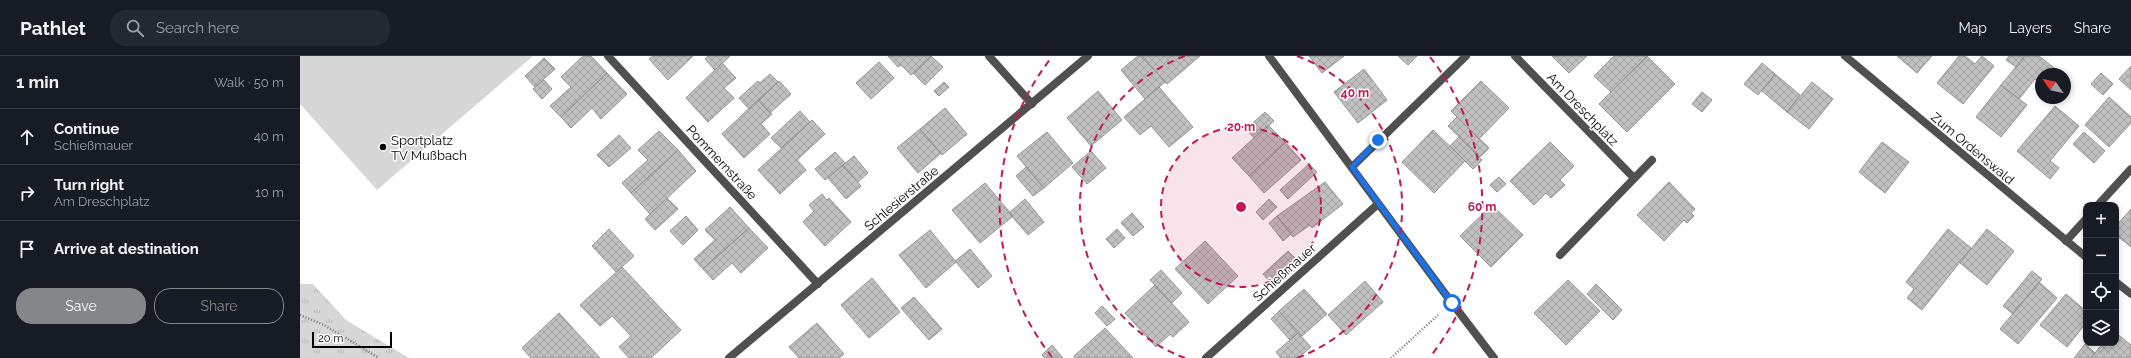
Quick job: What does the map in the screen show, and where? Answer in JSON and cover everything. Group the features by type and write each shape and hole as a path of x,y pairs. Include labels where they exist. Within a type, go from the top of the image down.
{"street":[{"name":"Pommernstraße","path":"608,56 818,284"},
{"path":"989,56 1032,104"},
{"name":"Schlesierstraße","path":"729,358 1088,56"},
{"path":"1269,56 1494,358"},
{"path":"1352,167 1466,56"},
{"name":"Am Dreschplatz","path":"1515,56 1634,178"},
{"name":"Zum Ordenswald","path":"1845,56 2083,255"},
{"path":"1560,255 1652,160"},
{"path":"2101,202 2131,169"},
{"name":"Schießmauer","path":"1206,358 1378,204"},
{"path":"2066,241 2083,222"},
{"path":"2119,284 2131,294"}],"path":[{"path":"1391,358 1452,303"},
{"path":"300,315 324,325 379,358"}],"green space":[{"name":"Sportplatz TV Mußbach","path":"300,56 533,56 377,190 300,104"},
{"path":"300,284 313,284 346,320 409,358 300,358"}],"building":[{"path":"583,56 591,56 607,73 561,117 550,106 571,87 561,77"},
{"path":"653,56 693,56 668,80 649,59"},
{"path":"708,56 730,56 715,70 705,59"},
{"path":"888,56 931,56 911,75 901,65 898,67"},
{"path":"931,56 943,67 925,85 913,73"},
{"path":"1138,56 1142,56 1165,82 1145,99 1121,70"},
{"path":"1142,56 1200,56 1167,84"},
{"path":"1309,56 1344,56 1322,73"},
{"path":"1398,56 1417,56 1408,65"},
{"path":"1552,56 1587,56 1569,73"},
{"path":"1614,56 1648,56 1611,92 1594,76"},
{"path":"1647,56 1675,84 1627,132 1599,104"},
{"path":"1897,56 1932,56 1917,73"},
{"path":"1959,56 1965,56 1975,64 1982,56 1994,66 1963,104 1937,83"},
{"path":"2009,56 2025,56 2016,67 2006,60"},
{"path":"2025,56 2039,56 2054,68 2035,68 2035,79 2019,99 2001,85"},
{"path":"544,58 555,69 535,87 525,76"},
{"path":"879,62 894,78 871,99 856,83"},
{"path":"722,63 736,78 724,88 734,98 708,122 686,98"},
{"path":"1762,63 1775,74 1758,95 1744,84"},
{"path":"2131,66 2131,90 2119,79"},
{"path":"1364,69 1387,100 1358,123 1334,92"},
{"path":"607,73 627,94 601,119 592,108 571,128 561,117"},
{"path":"2101,73 2113,84 2103,95 2091,84"},
{"path":"770,74 778,82 749,109 739,98 758,81 760,83"},
{"path":"1775,74 1800,95 1787,112 1762,91"},
{"path":"544,80 552,89 542,99 533,89"},
{"path":"779,81 791,94 770,113 758,100"},
{"path":"1481,81 1509,108 1479,139 1451,111"},
{"path":"944,82 949,87 939,96 934,91"},
{"path":"1812,82 1833,99 1809,129 1787,112"},
{"path":"2001,85 2027,105 2001,137 1976,117"},
{"path":"1159,87 1193,127 1169,147 1151,126 1140,135 1124,117"},
{"path":"1098,91 1122,120 1091,146 1067,118"},
{"path":"1702,92 1712,100 1702,112 1692,104"},
{"path":"2109,97 2131,117 2131,123 2109,147 2085,125"},
{"path":"758,100 772,114 761,124 770,134 744,158 722,134"},
{"path":"2055,106 2079,126 2050,161 2059,168 2050,179 2017,151"},
{"path":"945,108 967,134 942,155 920,129"},
{"path":"800,111 810,122 781,148 771,138"},
{"path":"1265,112 1274,121 1254,138 1246,129"},
{"path":"1457,117 1489,148 1480,157 1448,126"},
{"path":"812,120 825,134 797,160 806,170 780,194 758,170"},
{"path":"1268,125 1285,142 1249,176 1232,158"},
{"path":"920,129 941,153 918,173 897,148"},
{"path":"1433,130 1465,161 1434,193 1402,162"},
{"path":"659,131 678,150 631,193 622,183 648,160 638,150"},
{"path":"1047,132 1073,163 1044,188 1017,156"},
{"path":"2084,132 2105,151 2094,163 2073,144"},
{"path":"619,135 631,148 609,167 597,155"},
{"path":"1459,137 1482,160 1473,169 1450,146"},
{"path":"1285,142 1301,160 1264,193 1249,176"},
{"path":"1550,142 1574,166 1560,180 1565,185 1551,198 1546,193 1534,205 1510,181"},
{"path":"1882,142 1909,162 1885,193 1859,172"},
{"path":"678,150 696,171 650,214 631,193"},
{"path":"1091,151 1106,168 1087,184 1072,167"},
{"path":"835,152 845,163 825,180 815,169"},
{"path":"854,156 868,173 858,182 843,165"},
{"path":"1309,164 1317,172 1288,199 1280,190"},
{"path":"843,165 861,186 846,199 828,178"},
{"path":"1026,167 1044,188 1033,196 1016,176"},
{"path":"1499,177 1506,184 1497,192 1490,185"},
{"path":"1325,182 1343,204 1312,228 1310,225 1293,237 1277,216"},
{"path":"1669,182 1695,209 1691,213 1694,216 1687,223 1684,220 1664,241 1637,215"},
{"path":"985,183 1013,216 980,243 952,210"},
{"path":"822,194 827,200 829,198 851,222 825,246 803,222 814,211 809,205"},
{"path":"667,198 678,209 655,230 645,219"},
{"path":"1025,199 1044,222 1028,235 1009,213"},
{"path":"1269,199 1277,207 1263,220 1256,212"},
{"path":"1492,205 1523,235 1491,267 1460,236"},
{"path":"730,207 749,228 703,269 694,259 715,240 705,230"},
{"path":"2131,209 2131,247 2119,237 2119,223"},
{"path":"1132,213 1144,227 1133,236 1121,223"},
{"path":"686,216 698,230 683,245 670,231"},
{"path":"1277,216 1291,234 1283,241 1269,223"},
{"path":"749,228 768,248 741,273 732,263 713,280 703,269"},
{"path":"609,229 634,256 616,272 592,246"},
{"path":"1117,229 1125,238 1114,248 1106,239"},
{"path":"1948,229 1971,248 1922,310 1907,298 1914,289 1906,282"},
{"path":"1987,229 2014,251 1987,285 1960,263"},
{"path":"930,230 956,262 926,288 899,255"},
{"path":"1205,241 1238,276 1208,304 1175,269"},
{"path":"970,249 992,276 978,288 955,261"},
{"path":"1288,251 1296,259 1271,283 1263,274"},
{"path":"622,267 681,330 651,358 629,358 619,347 631,336 612,316 600,326 580,305"},
{"path":"1161,270 1182,293 1172,303 1150,280"},
{"path":"2032,271 2042,279 2013,314 2003,306"},
{"path":"872,278 900,312 869,338 841,305"},
{"path":"1568,280 1600,311 1566,345 1534,313"},
{"path":"1365,281 1383,302 1346,335 1328,315"},
{"path":"2039,282 2057,298 2018,344 2000,329"},
{"path":"1596,284 1622,310 1613,320 1587,294"},
{"path":"1155,285 1189,322 1173,337 1170,334 1156,347 1125,313"},
{"path":"1304,289 1327,314 1302,336 1279,311"},
{"path":"2066,294 2083,308 2083,327 2067,347 2040,325"},
{"path":"914,297 942,329 929,340 901,308"},
{"path":"1102,306 1115,319 1107,326 1095,313"},
{"path":"1279,311 1298,333 1290,340 1271,319"},
{"path":"559,313 600,358 531,358 522,348"},
{"path":"817,323 844,354 839,358 799,358 789,347"},
{"path":"1105,328 1133,358 1075,358 1074,356"},
{"path":"1298,333 1311,347 1298,358 1281,358 1276,352"},
{"path":"2119,335 2131,345 2131,358 2091,358 2101,346 2119,346"},
{"path":"1052,345 1063,358 1045,358 1042,355"},
{"path":"2083,346 2087,346 2095,353 2091,358 2074,358"}],"place":[{"name":"Sportplatz TV Mußbach","path":"383,147"}],"route":[{"path":"1378,140 1352,167 1452,303"}]}
